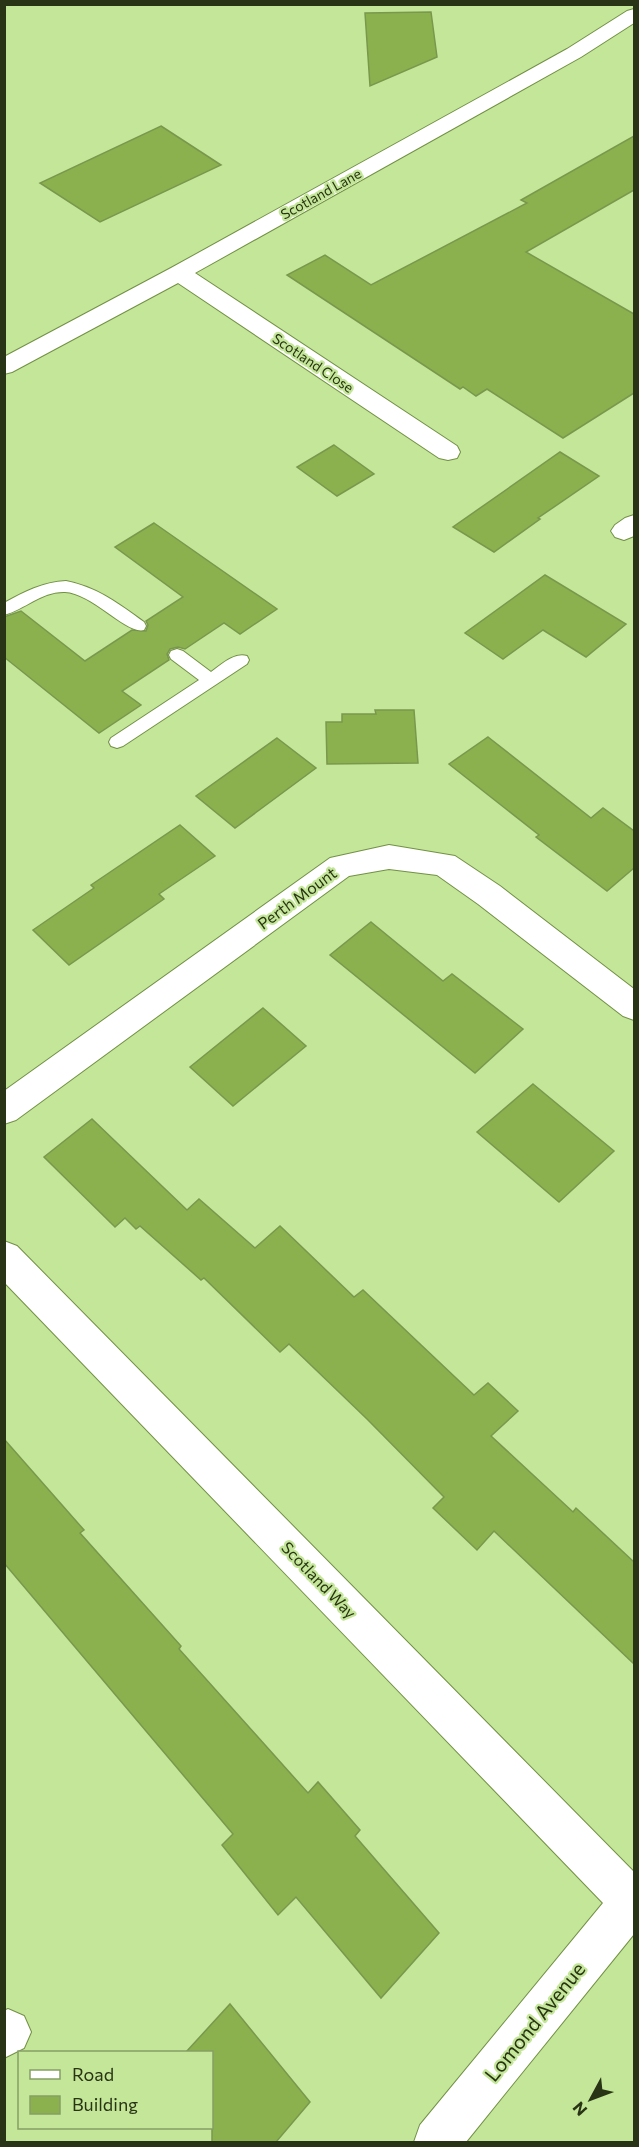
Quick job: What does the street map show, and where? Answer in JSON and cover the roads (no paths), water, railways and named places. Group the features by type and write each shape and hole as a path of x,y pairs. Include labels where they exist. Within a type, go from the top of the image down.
{"street":[{"name":"Scotland Lane","path":"4,367 179,273 574,53 634,15"},
{"name":"Scotland Close","path":"179,273 448,452"},
{"name":"Perth Mount","path":"4,1110 341,866 389,857 444,864 489,895 634,1007"},
{"name":"Scotland Way","path":"4,1257 634,1902"},
{"name":"Lomond Avenue","path":"437,2142 634,1902"}],"lane":[{"path":"4,610 31,595 57,586 79,590 104,602 138,626"},
{"path":"177,655 210,680"},
{"path":"117,742 241,660"}]}
